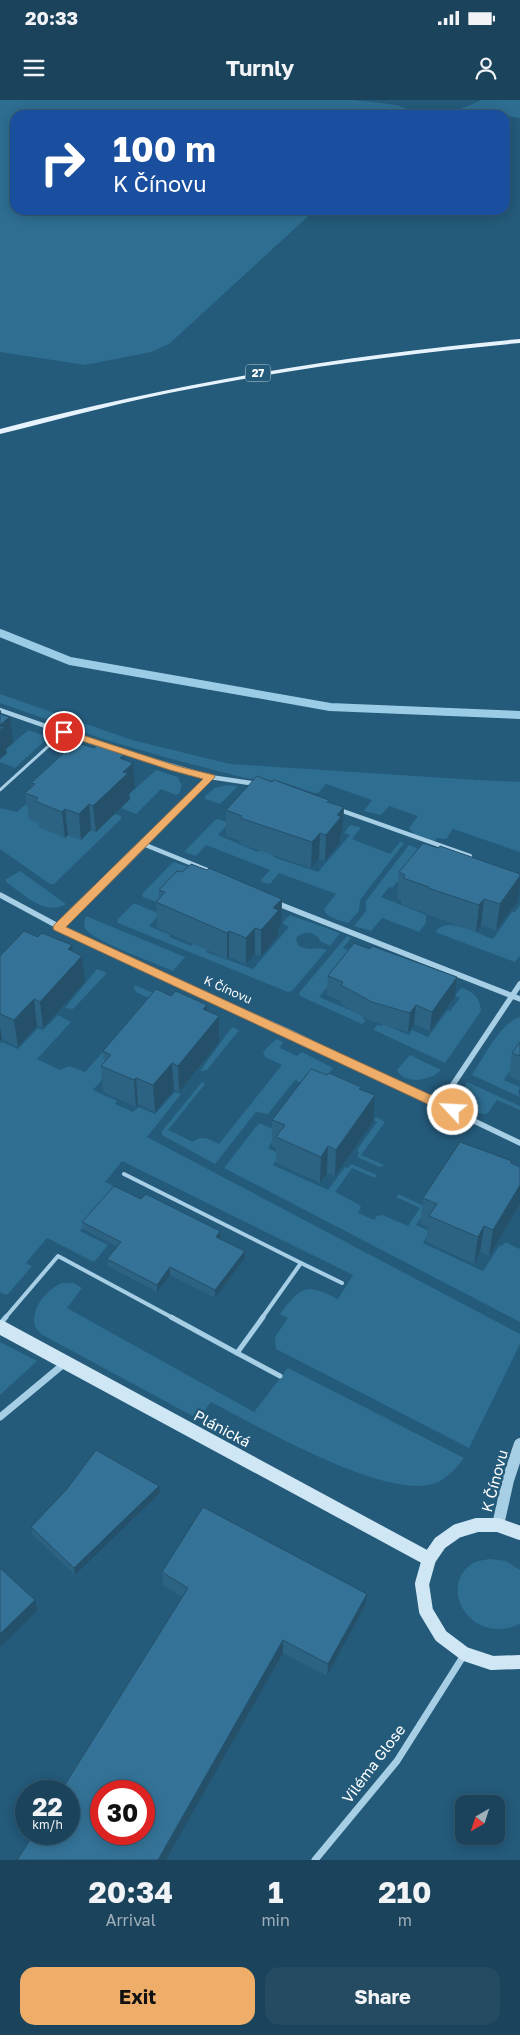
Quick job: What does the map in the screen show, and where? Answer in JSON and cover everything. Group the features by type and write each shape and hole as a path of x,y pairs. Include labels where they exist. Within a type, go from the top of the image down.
{"main road":[{"name":"27","path":"0,432 118,401 241,376 378,355 520,340"},
{"name":"Plánická","path":"0,1326 428,1559"},
{"path":"520,1533 498,1526 477,1525 457,1531 440,1543 428,1559 422,1584 426,1611 441,1636 464,1654 492,1663 520,1662"}],"street":[{"path":"0,710 173,768 210,777 260,785"},
{"path":"58,928 210,777"},
{"path":"331,807 476,858"},
{"path":"143,844 186,860 222,877"},
{"name":"K Čínovu","path":"0,895 58,928 440,1104 520,1143"},
{"path":"267,898 303,915 520,999"},
{"path":"440,1104 520,984"},
{"path":"0,1417 66,1362"},
{"name":"K Čínovu","path":"498,1526 508,1480 520,1444"},
{"name":"Viléma Glose","path":"315,1860 397,1761 464,1654"}],"lane":[{"path":"0,790 64,732"},
{"path":"124,1174 342,1283"},
{"path":"0,1326 58,1256 280,1376"},
{"path":"237,1353 301,1263"}],"shaded area":[{"path":"0,100 352,100 377,102 410,110 10,110 10,215 310,215 169,344 151,352 85,365 0,352"},
{"path":"482,100 520,100 520,118 510,116 510,110 460,109"},
{"path":"0,694 132,740 230,764 477,780 475,782 478,780 520,782 520,852 453,829 446,839 437,838 434,842 415,835 409,828 418,816 389,806 381,815 364,811 372,800 326,784 318,793 314,793 279,781 245,778 164,757 103,739 0,703"},
{"path":"28,730 49,737 15,768 0,762 0,759 7,753 3,752"},
{"path":"70,743 78,746 73,751 82,754 41,824 64,838 80,832 96,832 105,823 110,812 121,816 121,819 54,884 50,884 0,849 0,808 17,812 75,759 59,752"},
{"path":"156,770 178,777 182,786 179,794 176,795 161,789 136,814 121,808 129,800 125,798"},
{"path":"226,785 238,786 220,804 205,799 205,796 215,788"},
{"path":"218,819 229,823 218,835 258,852 263,847 277,852 273,857 318,872 350,835 344,833 350,825 360,827 352,839 390,854 400,842 404,843 360,900 359,911 348,923 330,917 325,912 324,909 336,894 279,873 270,884 264,883 261,880 270,870 206,845 196,856 184,852"},
{"path":"409,845 431,854 409,882 400,879 392,888 389,887 381,897 424,914 426,916 426,923 419,932 382,918 371,931 354,926 366,911 366,901"},
{"path":"173,862 186,866 188,869 167,906 143,897 142,894"},
{"path":"20,871 66,904 50,908 42,906 6,882 6,879"},
{"path":"133,904 160,914 149,926 170,935 169,937 191,946 196,941 210,947 206,952 253,969 289,927 282,923 290,915 340,933 330,946 310,933 302,934 296,938 298,945 302,947 327,950 292,991 288,992 118,923 117,920"},
{"path":"520,905 520,956 515,962 435,932 441,927 455,925 493,939 512,912 515,912"},
{"path":"86,916 185,957 173,971 99,939 85,928"},
{"path":"347,936 351,938 343,948 355,953 319,997 364,1016 362,1018 366,1020 362,1024 300,996 299,993"},
{"path":"97,969 107,973 73,1009 65,1008"},
{"path":"135,985 171,1001 93,1090 117,1101 115,1104 133,1112 139,1107 155,1114 175,1092 181,1094 147,1137 520,1334 520,1344 469,1448 276,1349 275,1337 288,1318 280,1314 293,1298 305,1290 311,1289 338,1299 353,1275 122,1161 105,1182 116,1187 80,1231 108,1245 94,1262 47,1238 26,1263 32,1266 9,1293 6,1295 0,1292 0,1044 2,1042 18,1049 38,1028 43,1030 58,1015 71,1022 37,1059 60,1070 69,1066 85,1072 151,999 136,992"},
{"path":"461,988 475,996 481,1011 445,1063 374,1030 377,1025 381,1026 383,1024 409,1035 412,1030 428,1037 448,1010 450,1011 460,998 455,996"},
{"path":"520,1017 520,1055 504,1080 520,1087 518,1092 520,1097 472,1075 499,1033 513,1020"},
{"path":"232,1027 239,1030 207,1070 200,1071"},
{"path":"276,1039 283,1042 280,1048 297,1056 302,1052 333,1068 317,1090 295,1080 268,1114 256,1112 215,1164 162,1135 162,1131 202,1082 205,1084 168,1130 193,1142 203,1138 219,1144 282,1065 265,1057 263,1052"},
{"path":"410,1055 441,1070 437,1074 425,1079 405,1078 397,1070"},
{"path":"467,1082 520,1106 520,1110 497,1100 487,1114 475,1112 470,1108 465,1099 464,1093"},
{"path":"376,1117 385,1122 361,1155 384,1165 380,1167 357,1157 359,1153 357,1150 377,1122 374,1120"},
{"path":"259,1123 277,1131 277,1135 268,1148 280,1154 273,1165 328,1190 345,1167 348,1168 351,1164 377,1175 375,1178 352,1168 335,1192 358,1204 361,1207 358,1213 374,1220 377,1216 382,1215 408,1226 420,1208 396,1197 398,1194 424,1206 424,1213 416,1225 430,1231 423,1243 483,1271 500,1245 502,1246 505,1242 520,1249 520,1322 224,1168"},
{"path":"62,1283 74,1283 82,1288 67,1308 254,1412 288,1368 464,1458 453,1471 440,1481 429,1485 407,1485 380,1480 318,1457 211,1402 198,1419 41,1334 35,1327 34,1320 37,1307 50,1290"},
{"path":"0,1342 37,1361 0,1395"},
{"path":"490,1559 506,1561 520,1570 520,1624 502,1629 486,1627 473,1620 463,1610 458,1597 458,1584 464,1572 475,1562"}],"building":[{"path":"0,714 10,717 0,725"},
{"path":"81,744 94,748 97,745 124,755 120,758 133,763 123,772 128,773 93,806 89,804 79,814 65,809 62,812 35,801 38,798 25,793 35,784 31,783 67,750 72,752"},
{"path":"257,776 272,782 274,780 344,807 337,815 341,817 326,835 320,833 312,842 240,818 242,816 226,810"},
{"path":"423,843 438,848 440,846 520,874 520,876 500,904 484,899 479,905 428,888 403,878 405,875 399,872"},
{"path":"191,864 207,870 209,868 282,899 273,908 279,910 261,930 255,928 246,938 229,931 227,933 156,902 165,892 159,890 177,871 182,872"},
{"path":"24,931 38,937 42,933 72,945 68,949 82,956 40,1002 34,999 14,1020 0,1014 0,956"},
{"path":"354,943 370,949 372,946 457,977 432,1012 416,1005 410,1013 372,1002 341,985 343,982 328,976"},
{"path":"156,989 171,996 176,991 207,1005 203,1009 219,1016 178,1066 172,1063 153,1085 136,1078 134,1080 101,1066 111,1055 103,1051"},
{"path":"520,1042 520,1056 512,1053"},
{"path":"311,1069 327,1075 329,1073 375,1095 336,1150 328,1146 321,1157 276,1137 285,1125 272,1120"},
{"path":"460,1142 512,1161 511,1163 520,1167 520,1185 493,1230 484,1226 478,1237 429,1216 437,1204 423,1198"},
{"path":"114,1186 141,1199 146,1194 220,1231 216,1237 245,1251 215,1290 170,1267 157,1285 107,1259 121,1242 82,1222"},
{"path":"96,1450 159,1486 74,1568 31,1527 67,1489"},
{"path":"203,1507 367,1594 328,1664 283,1640 158,1860 17,1860 27,1845 80,1845 80,1780 68,1780 188,1588 162,1572"},
{"path":"0,1568 35,1600 0,1634"}],"waterway":[{"path":"0,633 70,661 330,707 520,715"}],"route":[{"path":"64,732 173,768 210,777 58,928 453,1110"}]}
